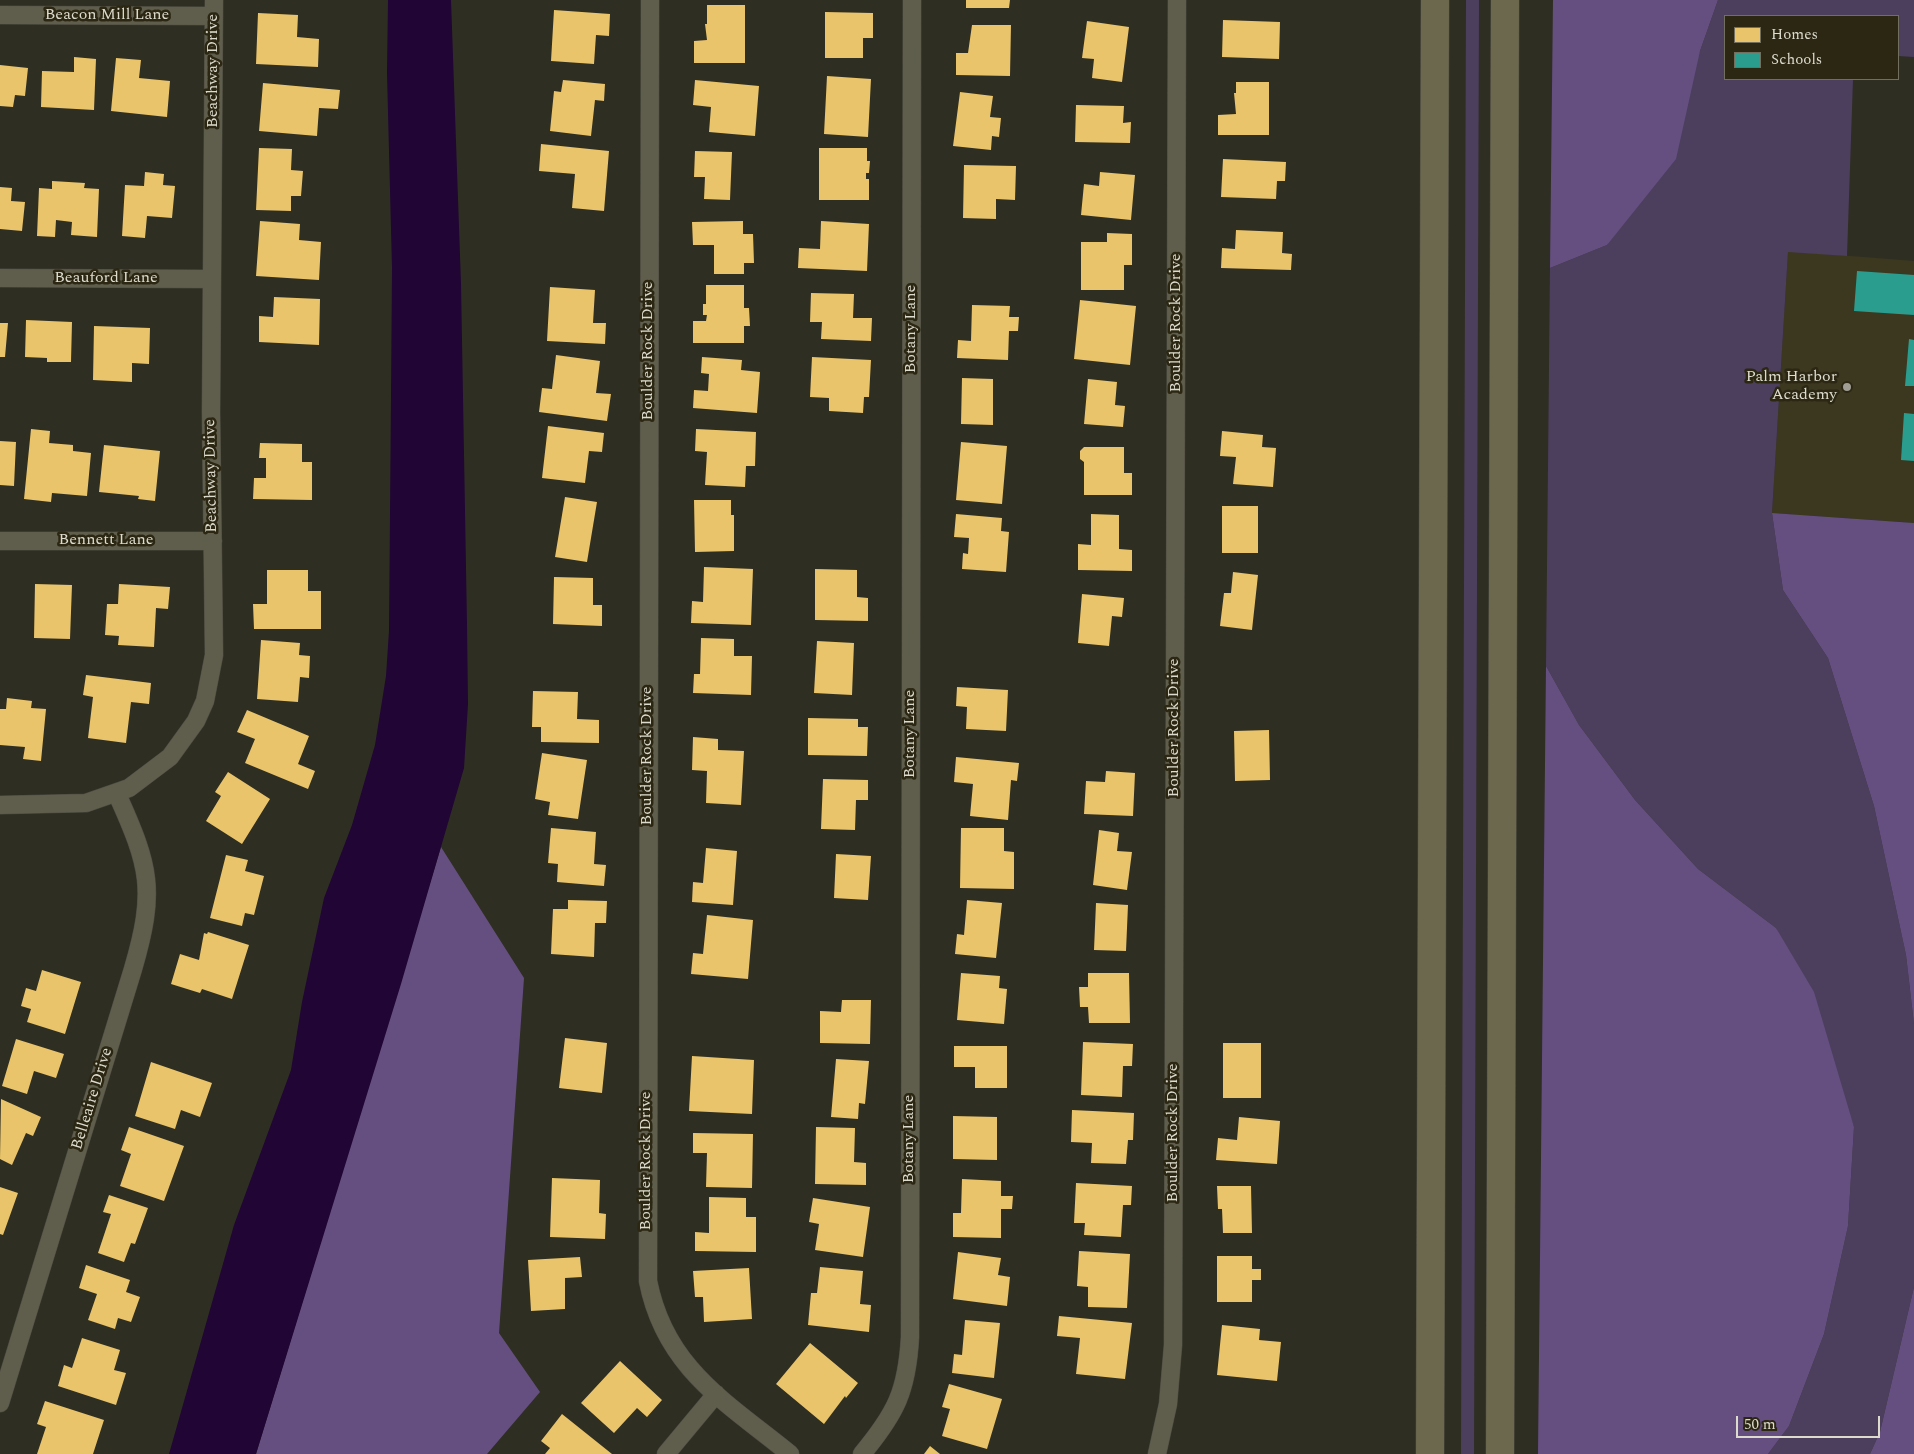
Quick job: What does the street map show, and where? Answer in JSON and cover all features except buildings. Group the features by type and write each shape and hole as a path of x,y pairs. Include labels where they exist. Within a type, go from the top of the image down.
{"highway":[{"path":"1430,1454 1435,0"},
{"path":"1500,1454 1505,0"}],"street":[{"name":"Boulder Rock Drive","path":"650,0 646,1261 652,1301 663,1331 680,1357 716,1394 790,1454"},
{"name":"Botany Lane","path":"862,1454 882,1430 897,1404 905,1380 910,1337 912,0"},
{"name":"Boulder Rock Drive","path":"1157,1454 1168,1404 1173,1345 1177,0"},
{"name":"Beacon Mill Lane","path":"0,15 214,8"},
{"name":"Beachway Drive","path":"0,806 78,804 117,794 142,780 170,757 196,720 205,702 214,655 212,279 214,8"},
{"name":"Beauford Lane","path":"0,278 212,279"},
{"name":"Bennett Lane","path":"0,541 212,541"},
{"name":"Belleaire Drive","path":"0,1403 133,969 144,925 148,892 147,876 140,848 117,794"},
{"path":"666,1454 716,1394"}],"shaded area":[{"path":"388,0 451,0 461,284 467,625 468,704 464,768 401,984 256,1454 169,1454 234,1225 291,1070 302,1002 324,898 352,825 375,745 386,676 389,631 392,268 387,73"},
{"path":"1466,0 1479,0 1474,1454 1461,1454"},
{"path":"1553,0 1718,0 1700,51 1676,159 1607,245 1550,268"},
{"path":"1718,0 1914,0 1914,57 1899,56 1899,15 1724,15 1724,80 1853,80 1847,256 1788,252 1772,513 1783,590 1828,658 1874,806 1906,955 1914,1024 1914,1287 1880,1432 1870,1454 1768,1454 1789,1426 1824,1334 1848,1226 1854,1127 1776,928 1698,869 1635,800 1579,725 1546,666 1550,268 1607,245 1700,51"},
{"name":"Palm Harbor Academy","path":"1788,251 1914,261 1914,523 1772,513"},
{"path":"1772,513 1914,523 1914,1024 1906,955 1874,806 1828,658 1783,590"},
{"path":"1546,666 1579,725 1635,800 1698,869 1776,928 1814,992 1854,1127 1848,1226 1824,1334 1789,1426 1768,1454 1538,1454"},
{"path":"441,847 524,978 499,1333 540,1392 487,1454 256,1454"},
{"path":"1914,1287 1914,1454 1870,1454 1880,1432"}],"place":[{"name":"Palm Harbor Academy","path":"1847,387"}]}
